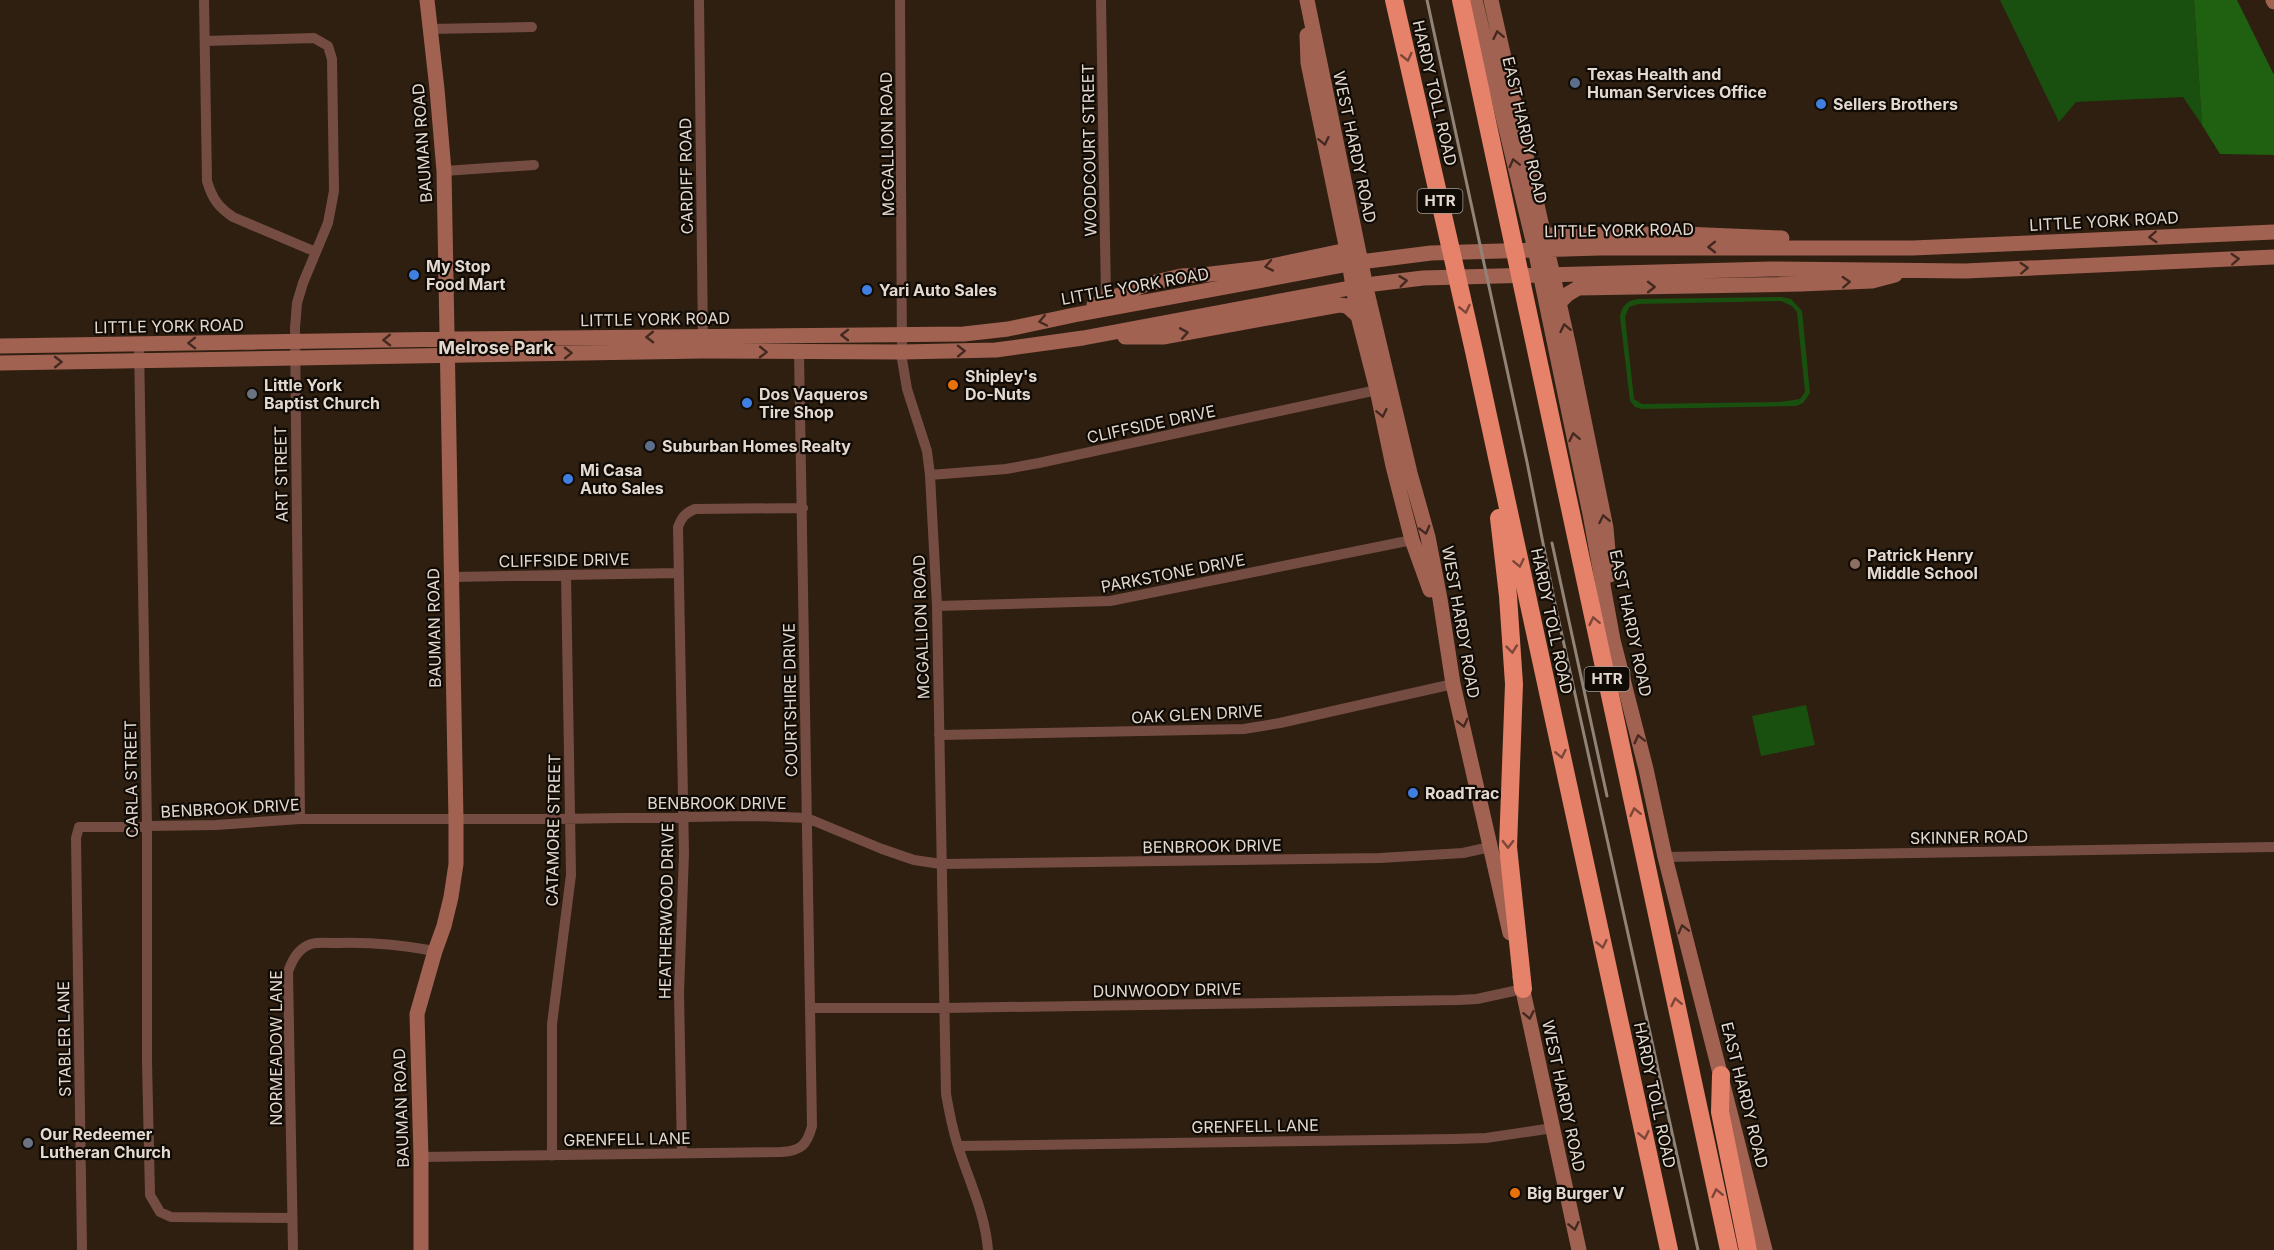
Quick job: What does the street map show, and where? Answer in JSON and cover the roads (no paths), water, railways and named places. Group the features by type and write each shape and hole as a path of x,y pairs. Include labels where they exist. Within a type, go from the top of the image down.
{"highway":[{"name":"HARDY TOLL ROAD","path":"1394,0 1485,403 1669,1250"},
{"name":"HTR","path":"1461,0 1729,1250"},
{"path":"1485,403 1513,657 1514,714 1509,783 1508,847 1523,989"},
{"path":"1721,1075 1720,1112 1748,1250"}],"main road":[{"name":"BAUMAN ROAD","path":"421,1250 417,1014 444,927 456,864 444,171 427,0"},
{"path":"1307,0 1308,63 1347,250 1358,316 1412,540 1443,624"},
{"name":"WEST HARDY ROAD","path":"1307,0 1360,262 1410,473 1428,537 1453,684 1523,989 1579,1250"},
{"name":"EAST HARDY ROAD","path":"1476,0 1535,249 1590,514 1613,640 1646,769 1665,857 1766,1250"},
{"path":"1491,0 1560,302 1606,528 1613,640"},
{"name":"LITTLE YORK ROAD","path":"0,363 446,356 703,343 964,334 1008,329 1360,262 1431,253 1600,248 1913,248 2274,232"},
{"path":"1584,234 1575,241 1573,261 1578,279 1593,288"},
{"path":"1545,235 1758,236 1913,248"},
{"path":"2195,235 2197,261"},
{"path":"1940,270 1941,247"},
{"path":"1074,315 1106,299 1148,284 1181,276 1262,268 1347,250"},
{"name":"LITTLE YORK ROAD","path":"0,346 446,339 703,343 799,352 996,351 1083,338 1366,285 1423,278 1771,269 1940,270 2274,257"},
{"path":"1306,258 1327,264 1336,277 1336,297 1327,307"},
{"path":"1560,302 1578,288 1872,281 1915,270"},
{"path":"1083,338 1163,337 1327,307 1347,306 1358,316"}],"street":[{"path":"204,0 207,182 210,193 222,210 233,217 316,252"},
{"name":"CARDIFF ROAD","path":"699,0 703,343"},
{"name":"MCGALLION ROAD","path":"900,0 902,352 907,389 927,451 930,475 937,606 946,1094 958,1146 978,1200 988,1250"},
{"name":"WOODCOURT STREET","path":"1101,0 1106,299"},
{"path":"429,29 532,27"},
{"name":"ART STREET","path":"205,41 314,38 328,46 332,59 334,191 328,223 297,303 294,358 300,819"},
{"path":"444,171 534,165"},
{"name":"CARLA STREET","path":"139,344 150,1195 160,1212 171,1217 292,1218"},
{"name":"COURTSHIRE DRIVE","path":"799,352 812,1119"},
{"name":"CLIFFSIDE DRIVE","path":"930,475 1006,470 1377,390"},
{"name":"HEATHERWOOD DRIVE","path":"682,1153 679,993 684,890 678,527 686,512 705,509 803,508"},
{"name":"PARKSTONE DRIVE","path":"937,606 1110,601 1144,596 1412,540"},
{"name":"CLIFFSIDE DRIVE","path":"451,577 678,573"},
{"name":"CATAMORE STREET","path":"552,1156 552,1024 569,898 566,575"},
{"name":"OAK GLEN DRIVE","path":"939,735 1244,729 1453,684"},
{"name":"BENBROOK DRIVE","path":"79,827 216,825 300,819 456,820 752,816 807,818 914,860 941,864 1380,858 1463,853 1490,847"},
{"name":"STABLER LANE","path":"79,827 76,838 82,1250"},
{"name":"SKINNER ROAD","path":"1665,857 2274,847"},
{"name":"NORMEADOW LANE","path":"293,1250 288,972 292,961 300,951 311,944 324,943 378,942 435,951"},
{"name":"DUNWOODY DRIVE","path":"810,1008 1458,1000 1523,989"},
{"name":"GRENFELL LANE","path":"421,1157 791,1151 808,1140 812,1119"},
{"name":"GRENFELL LANE","path":"958,1146 1475,1138 1529,1133 1553,1128"}],"railway":[{"path":"1427,0 1527,462 1554,599 1698,1250"},
{"path":"1552,543 1607,796"}],"place":[{"name":"Texas Health and Human Services Office","path":"1575,83"},
{"name":"Sellers Brothers","path":"1821,104"},
{"name":"My Stop Food Mart","path":"414,275"},
{"name":"Yari Auto Sales","path":"867,290"},
{"name":"Shipley's Do-Nuts","path":"953,385"},
{"name":"Little York Baptist Church","path":"252,394"},
{"name":"Dos Vaqueros Tire Shop","path":"747,403"},
{"name":"Suburban Homes Realty","path":"650,446"},
{"name":"Mi Casa Auto Sales","path":"568,479"},
{"name":"Patrick Henry Middle School","path":"1855,564"},
{"name":"RoadTrac","path":"1413,793"},
{"name":"Our Redeemer Lutheran Church","path":"28,1143"},
{"name":"Big Burger V","path":"1515,1193"}],"district":[{"name":"Melrose Park","path":"496,348"}]}
